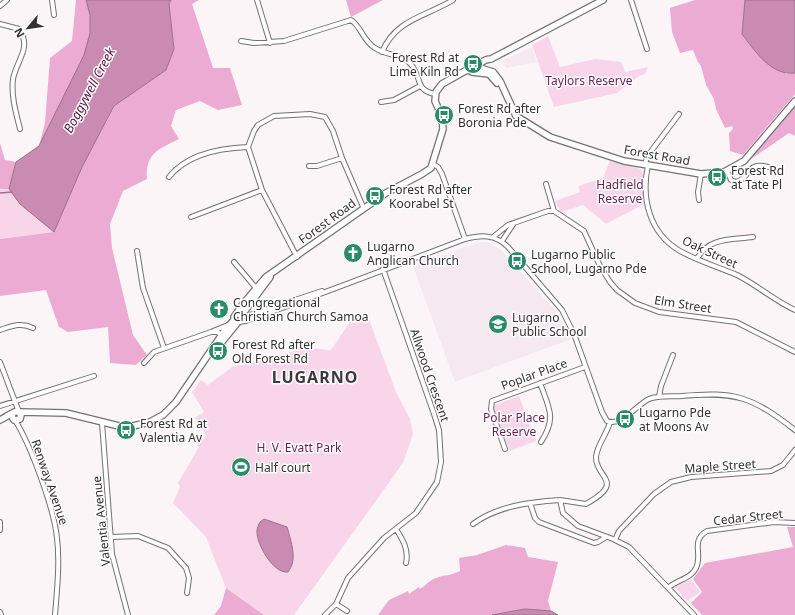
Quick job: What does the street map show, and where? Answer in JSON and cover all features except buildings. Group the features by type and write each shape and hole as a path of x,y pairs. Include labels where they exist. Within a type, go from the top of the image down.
{"street":[{"path":"0,6 7,0"},
{"path":"52,0 54,15"},
{"path":"257,0 270,43"},
{"path":"382,52 388,40 399,28 453,0"},
{"path":"465,239 442,174 438,167 433,164 443,126 442,117 435,101 435,94 440,86 465,70 478,70 480,63 491,59 603,0"},
{"path":"631,0 647,49"},
{"path":"241,41 254,44 291,40 349,20 356,23 369,44 382,52 407,60 413,67 420,86 426,92 435,94"},
{"path":"0,24 19,28 24,36 26,46 13,78 13,90 20,129"},
{"name":"Forest Road","path":"478,70 496,74 517,118 550,137 617,159 701,174 727,171 739,165 750,156 795,101"},
{"path":"381,102 394,100 420,86"},
{"path":"297,257 262,190 248,147 254,131 266,120 274,116 287,114 310,114 327,119 364,209"},
{"path":"646,165 649,154 679,114"},
{"path":"169,177 175,170 199,157 226,148 248,147"},
{"path":"309,166 317,166 342,158"},
{"name":"Forest Road","path":"17,416 35,413 66,413 102,422 128,426 150,422 169,410 188,386 194,381 223,336 228,325 238,319 256,288 264,279 389,191 425,173 433,164"},
{"name":"Oak Street","path":"646,165 645,197 654,224 673,246 697,259 738,276 795,310"},
{"path":"727,171 731,180 736,182 742,180 750,169 755,166 768,167"},
{"path":"699,200 698,192 701,174"},
{"path":"493,237 508,225 548,211 554,211 546,184"},
{"path":"191,217 262,190"},
{"name":"Elm Street","path":"554,211 584,230 610,282 617,290 635,303 659,312 736,322 795,352"},
{"path":"502,242 514,223"},
{"path":"238,319 243,322 465,239 481,236 493,237 502,242 550,294 562,310 571,328 604,418 610,422 619,420 648,400 712,393 727,394 764,407 795,430"},
{"path":"697,259 702,250 709,244 753,238"},
{"path":"137,250 143,288 164,348"},
{"path":"234,262 256,288"},
{"name":"Allwood Crescent","path":"325,615 336,604 348,578 384,538 416,513 437,482 441,462 439,430 383,270"},
{"name":"Forest Road","path":"223,336 238,319 271,275"},
{"path":"238,319 309,294 338,286"},
{"path":"246,308 252,315"},
{"path":"0,330 16,324 25,324 33,328"},
{"path":"144,363 154,352 228,325"},
{"path":"211,332 217,332 223,336"},
{"path":"659,398 661,386 673,355"},
{"name":"Renway Avenue","path":"0,362 14,401 20,428 46,496 56,530 58,553 55,615"},
{"name":"Poplar Place","path":"505,449 490,402 585,366"},
{"path":"0,406 94,376"},
{"path":"540,383 551,416 549,429 541,442"},
{"path":"0,420 17,416"},
{"name":"Valentia Avenue","path":"102,422 113,558 128,615"},
{"path":"473,524 485,517 521,504 560,500 586,504 605,488 607,480 598,466 596,457 610,422"},
{"name":"Maple Street","path":"615,540 619,531 649,499 667,484 690,477 771,471 783,466 795,450"},
{"path":"560,500 563,513 578,526 615,540 635,553 694,615"},
{"path":"530,503 535,518 539,522 594,543 606,537"},
{"path":"0,522 0,530"},
{"name":"Cedar Street","path":"668,588 673,583 690,576 696,569 698,562 697,543 700,536 707,531 774,522 795,523"},
{"path":"396,529 406,548 406,563"},
{"path":"111,537 138,536 168,548 186,568 189,578 187,593"},
{"path":"336,604 347,611"}],"shaded area":[{"path":"76,0 86,0 88,8 91,29 87,46 69,91 39,146 45,123 50,58 72,41"},
{"path":"171,0 199,0 192,4 213,68 230,68 242,105 218,110 200,101 176,110 171,126 179,139 160,149 151,158 148,163 147,179 123,191 110,224 112,248 133,335 147,355 136,365 110,363 108,327 68,332 59,327 46,290 0,296 0,239 54,232 82,167 115,106 166,70 174,49 169,4"},
{"path":"346,0 383,0 351,17"},
{"path":"695,0 745,0 742,34 786,74 795,73 795,94 743,155 730,151 729,133 733,129 732,126 725,128 716,109 714,99 706,85 701,66 693,50 680,53 672,32 670,8"},
{"path":"532,47 537,62 506,68 502,61"},
{"path":"795,105 795,136 789,133 751,159 774,128"},
{"path":"0,143 5,160 16,162 9,189 0,189"},
{"name":"Lugarno Public School","path":"480,242 486,242 500,249 554,309 571,339 455,382 413,266"},
{"path":"787,527 795,527 795,615 702,615 691,603 702,592 693,579 705,563 793,547"},
{"path":"506,545 525,548 528,557 558,562 548,601 551,611 525,609 492,615 378,615 389,600 408,591 409,594 419,587 420,589 434,579 460,571 459,558 477,555"},
{"path":"226,588 264,615 214,615 221,606"}],"green space":[{"path":"171,0 169,4 174,49 54,232 0,239 0,189 9,189 16,162 39,146 140,45"},
{"name":"Taylors Reserve","path":"548,36 560,67 595,59 621,62 625,72 648,67 645,74 639,76 617,93 554,107 532,45"},
{"name":"Hadfield Reserve","path":"610,161 641,169 643,173 644,204 606,224 583,205 562,212 560,211 555,201 580,192 578,186 603,178"},
{"name":"H. V. Evatt Park","path":"367,314 396,392 410,419 413,434 403,463 294,615 264,615 226,588 206,537 173,503 180,487 178,483 199,447 196,443 204,439 206,435 195,418 204,412 192,392 201,380 208,385 232,367 307,348 331,350 352,319"},
{"name":"Polar Place Reserve","path":"519,396 536,441 510,451 493,406"},
{"path":"691,579 700,592 687,601 675,587"}],"water":[{"path":"86,0 171,0 169,4 174,49 166,70 114,106 82,167 54,232 20,204 9,189 16,162 39,146 84,55 90,33 90,15"},
{"path":"745,0 795,0 795,73 778,71 764,61 742,34"},
{"path":"264,519 287,527 293,550 293,562 288,572 282,571 271,563 262,550 257,536 257,531 260,522"},
{"path":"525,609 551,611 558,615 492,615"}],"waterway":[{"name":"Boggywell Creek","path":"0,193 12,192"}],"place":[{"name":"Forest Rd at Lime Kiln Rd","path":"473,64"},
{"name":"Forest Rd after Boronia Pde","path":"444,115"},
{"name":"Forest Rd at Tate Pl","path":"717,177"},
{"name":"Forest Rd after Koorabel St","path":"375,196"},
{"name":"Lugarno Anglican Church","path":"353,253"},
{"name":"Lugarno Public School, Lugarno Pde","path":"517,261"},
{"name":"Congregational Christian Church Samoa","path":"219,309"},
{"name":"Lugarno Public School","path":"498,324"},
{"name":"Forest Rd after Old Forest Rd","path":"218,351"},
{"name":"Lugarno Pde at Moons Av","path":"625,419"},
{"name":"Forest Rd at Valentia Av","path":"126,430"},
{"name":"Half court","path":"241,467"}],"district":[{"name":"LUGARNO","path":"315,377"}]}
